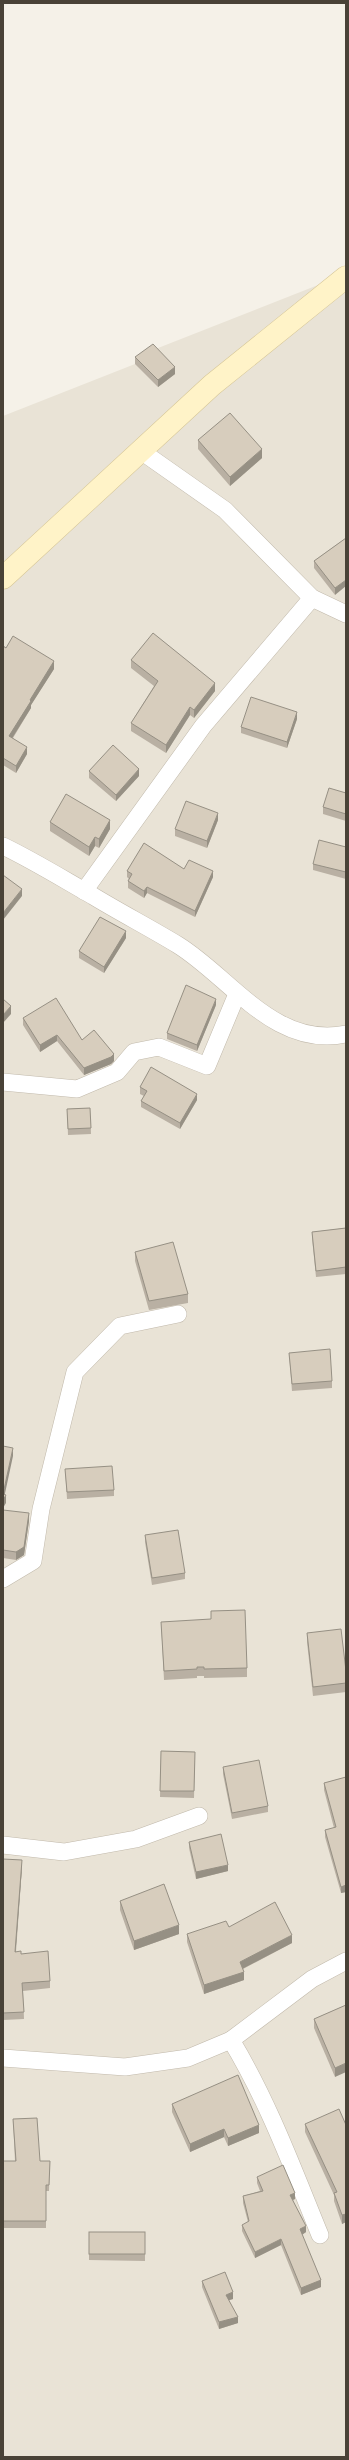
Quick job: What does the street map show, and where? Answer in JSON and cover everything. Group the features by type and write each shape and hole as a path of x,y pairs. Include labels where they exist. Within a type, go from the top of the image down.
{"street":[{"path":"3,578 212,385 346,277"},
{"path":"141,451 226,510 312,598 346,614"},
{"path":"84,891 203,726 312,598"},
{"path":"3,846 179,946 237,994 275,1021 300,1033 328,1038 346,1034"},
{"path":"3,1082 77,1089 117,1072 134,1052 159,1047 207,1066 237,994"},
{"path":"3,1579 33,1562 41,1509 75,1372 120,1326 178,1314"},
{"path":"3,1844 64,1852 136,1838 199,1816"},
{"path":"3,2058 125,2068 188,2058 231,2040 312,1979 346,1961"},
{"path":"231,2040 248,2068 275,2126 320,2235"}],"shaded area":[{"path":"346,274 346,2457 3,2457 3,416 135,364 153,350"}],"building":[{"path":"153,344 175,367 158,380 135,357"},
{"path":"230,413 262,449 230,477 198,440"},
{"path":"346,538 346,580 335,588 314,561"},
{"path":"153,633 215,683 194,710 190,707 166,745 131,723 158,681 131,660"},
{"path":"13,636 54,661 9,736 27,747 16,766 3,758 3,646 6,648"},
{"path":"251,697 297,712 287,742 241,727"},
{"path":"113,745 139,769 116,795 89,771"},
{"path":"329,788 346,793 346,814 323,807"},
{"path":"66,794 110,820 99,839 95,837 89,847 50,822"},
{"path":"186,801 218,813 207,841 175,829"},
{"path":"319,840 346,847 346,872 313,864"},
{"path":"144,843 184,869 189,860 213,871 195,911 147,887 144,891 128,881 132,874 127,871"},
{"path":"3,875 22,889 3,913"},
{"path":"100,917 126,931 104,967 79,951"},
{"path":"186,985 216,999 197,1045 167,1033"},
{"path":"56,998 82,1040 94,1030 114,1054 111,1057 84,1068 57,1035 40,1045 23,1018"},
{"path":"3,999 11,1006 3,1015"},
{"path":"151,1067 197,1094 180,1123 141,1101 147,1091 140,1087"},
{"path":"90,1108 91,1128 68,1129 67,1109"},
{"path":"346,1228 346,1267 316,1271 312,1232"},
{"path":"173,1242 188,1294 149,1301 135,1252"},
{"path":"330,1349 332,1381 292,1384 289,1353"},
{"path":"3,1446 13,1448 3,1494"},
{"path":"112,1466 114,1490 67,1492 65,1469"},
{"path":"3,1510 29,1513 24,1547 16,1552 3,1550"},
{"path":"178,1530 185,1573 152,1578 145,1535"},
{"path":"245,1610 247,1668 204,1669 204,1667 197,1667 197,1669 164,1671 161,1622 211,1619 211,1611"},
{"path":"341,1629 346,1683 313,1687 307,1633"},
{"path":"161,1751 195,1752 194,1791 160,1791"},
{"path":"259,1760 268,1806 232,1813 223,1767"},
{"path":"346,1777 346,1885 341,1887 325,1830 336,1827 324,1783"},
{"path":"221,1834 228,1865 196,1872 189,1842"},
{"path":"3,1859 22,1860 15,1952 21,1951 21,1954 48,1951 50,1981 22,1983 24,2012 3,2013"},
{"path":"164,1884 179,1925 134,1941 120,1901"},
{"path":"275,1902 292,1935 240,1962 244,1972 204,1985 187,1934 226,1921 229,1927"},
{"path":"346,2005 346,2063 335,2068 314,2019"},
{"path":"238,2075 259,2125 228,2138 224,2129 190,2144 172,2104"},
{"path":"339,2109 346,2125 346,2214 342,2215 334,2193 337,2192 305,2124"},
{"path":"37,2118 40,2161 50,2161 49,2185 46,2185 46,2221 3,2221 3,2161 16,2161 13,2119"},
{"path":"283,2165 295,2193 290,2195 306,2226 300,2229 321,2280 301,2288 281,2239 255,2252 242,2225 249,2221 243,2196 263,2191 257,2177"},
{"path":"89,2232 145,2232 145,2254 89,2254"},
{"path":"225,2272 233,2292 226,2295 238,2317 219,2322 202,2281"}]}
